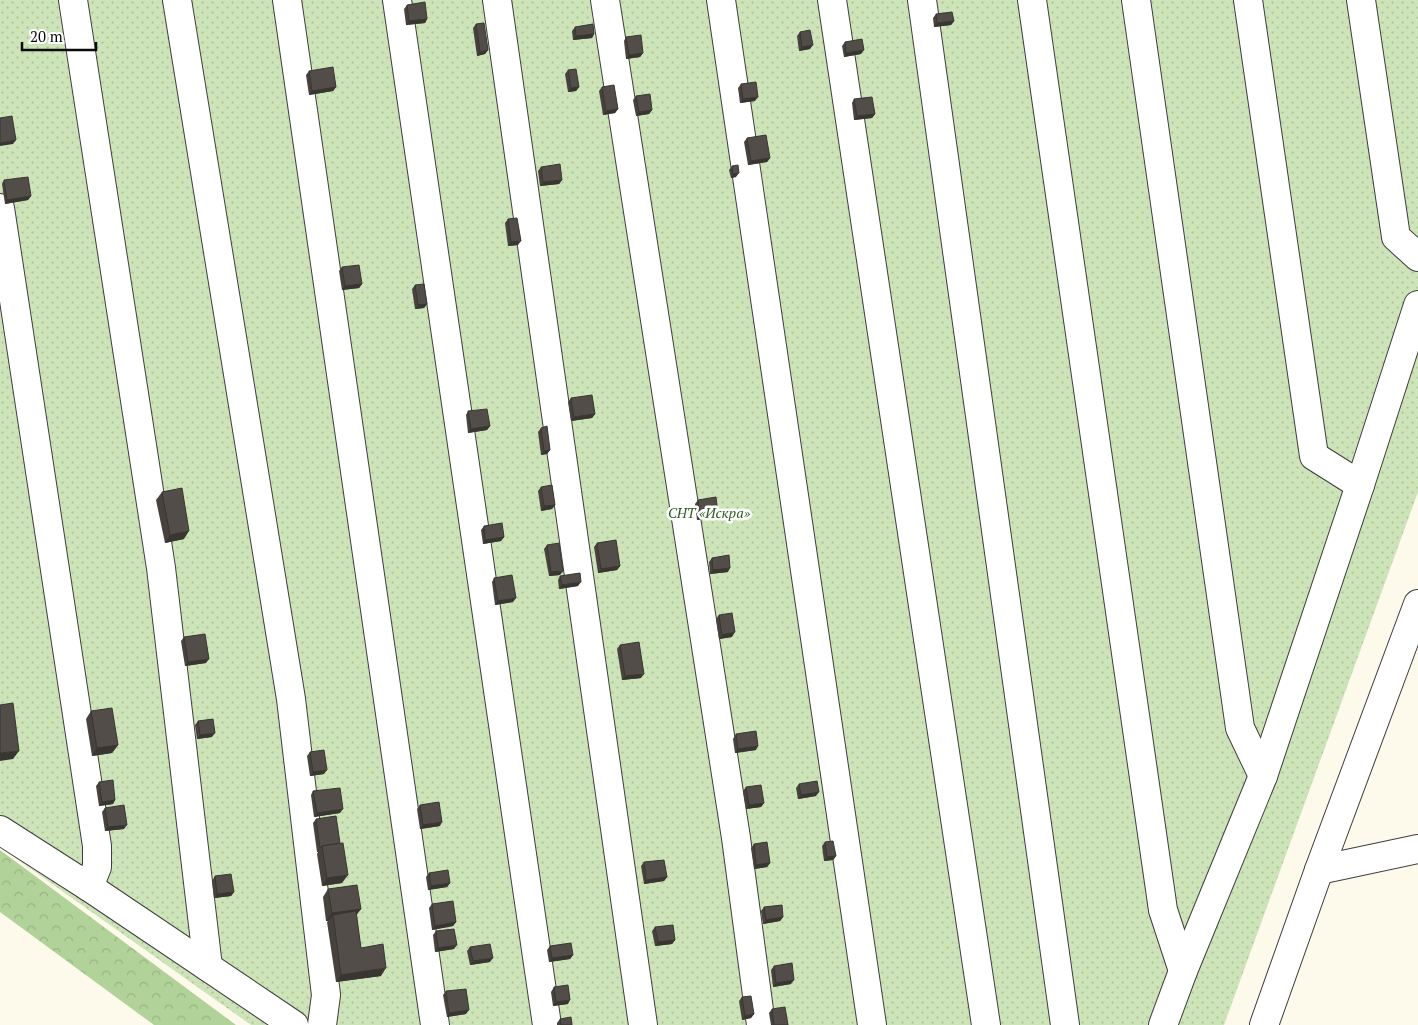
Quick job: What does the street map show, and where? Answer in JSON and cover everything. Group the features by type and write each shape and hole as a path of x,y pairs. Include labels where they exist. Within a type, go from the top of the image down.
{"lane":[{"path":"73,0 162,568 208,967"},
{"path":"177,0 291,699 326,994 322,1025"},
{"path":"287,0 435,1025"},
{"path":"397,0 547,1025"},
{"path":"497,0 643,1025"},
{"path":"605,0 734,828 761,1025"},
{"path":"721,0 872,1025"},
{"path":"832,0 986,1025"},
{"path":"922,0 1066,1025"},
{"path":"1032,0 1163,910 1183,971"},
{"path":"1136,0 1240,728 1263,776"},
{"path":"1248,0 1314,456 1360,485"},
{"path":"1361,0 1396,237 1418,257"},
{"path":"0,208 97,846 97,867 89,887"},
{"path":"1163,1025 1183,971 1263,776 1418,305"},
{"path":"1264,1025 1319,870 1412,642 1418,604"},
{"path":"0,830 89,887 294,1025"},
{"path":"1319,870 1418,849"}],"green space":[{"name":"СНТ «Искра»","path":"0,0 1418,0 1418,492 1224,1025 251,1025 0,847"},
{"path":"0,850 236,1025 154,1025 0,912"}],"building":[{"path":"425,2 427,19 409,21 407,5"},
{"path":"952,12 954,21 937,23 936,14"},
{"path":"484,23 488,50 480,52 476,24"},
{"path":"593,24 594,34 576,36 575,27"},
{"path":"810,30 813,45 802,47 800,32"},
{"path":"641,35 643,53 629,55 626,37"},
{"path":"862,39 864,50 846,53 845,42"},
{"path":"333,67 336,87 312,91 309,71"},
{"path":"576,69 579,87 571,88 568,70"},
{"path":"756,82 758,97 743,99 741,84"},
{"path":"614,85 618,109 606,111 602,87"},
{"path":"650,94 652,110 639,112 636,96"},
{"path":"872,97 875,114 857,116 854,99"},
{"path":"12,116 16,140 0,143 0,118"},
{"path":"766,135 770,158 751,161 747,138"},
{"path":"560,164 562,180 543,182 541,167"},
{"path":"738,165 739,173 733,174 732,166"},
{"path":"28,177 31,196 7,200 4,180"},
{"path":"517,218 521,241 511,242 508,219"},
{"path":"359,265 362,284 345,286 342,267"},
{"path":"424,284 427,304 418,305 415,285"},
{"path":"592,395 595,414 574,417 571,398"},
{"path":"487,409 490,426 471,429 468,411"},
{"path":"547,426 550,450 544,451 541,428"},
{"path":"552,485 555,505 544,506 541,487"},
{"path":"182,488 189,531 170,535 162,492"},
{"path":"716,497 718,513 700,516 698,500"},
{"path":"502,523 504,537 485,540 484,526"},
{"path":"616,540 620,566 601,569 597,543"},
{"path":"559,543 563,571 551,572 547,545"},
{"path":"729,555 730,568 713,570 712,558"},
{"path":"580,573 581,582 562,585 560,576"},
{"path":"512,575 516,598 498,601 494,578"},
{"path":"732,613 735,632 722,635 719,615"},
{"path":"205,634 209,659 188,662 184,637"},
{"path":"639,642 644,674 625,676 620,645"},
{"path":"13,703 19,751 0,753 0,705"},
{"path":"112,708 118,745 97,748 91,711"},
{"path":"213,719 215,733 200,735 198,721"},
{"path":"756,731 758,746 738,749 736,734"},
{"path":"324,750 327,770 313,772 310,752"},
{"path":"113,780 115,800 102,802 99,782"},
{"path":"817,781 819,792 801,795 799,784"},
{"path":"761,785 764,803 749,805 746,787"},
{"path":"340,788 343,809 317,813 313,791"},
{"path":"439,802 442,822 423,825 420,805"},
{"path":"124,805 127,825 108,827 105,808"},
{"path":"336,816 340,843 320,848 316,819"},
{"path":"833,841 836,856 827,857 825,842"},
{"path":"767,842 770,863 756,865 754,844"},
{"path":"343,843 348,875 327,878 322,846"},
{"path":"664,860 667,877 646,880 644,862"},
{"path":"448,870 450,883 431,886 429,873"},
{"path":"231,874 234,892 217,894 215,876"},
{"path":"357,885 361,909 332,913 328,889"},
{"path":"453,901 456,922 435,926 432,904"},
{"path":"782,905 783,917 766,920 764,907"},
{"path":"356,911 361,948 383,944 386,968 341,975 333,915"},
{"path":"673,925 675,940 658,942 655,927"},
{"path":"454,929 457,945 438,948 436,931"},
{"path":"571,943 573,955 552,958 550,946"},
{"path":"490,944 493,958 473,961 470,947"},
{"path":"792,963 794,980 776,983 774,966"},
{"path":"568,985 570,1000 556,1002 554,987"},
{"path":"466,989 469,1010 449,1013 446,991"},
{"path":"751,996 754,1014 745,1016 742,997"},
{"path":"785,1007 788,1025 774,1025 772,1009"},
{"path":"571,1017 572,1025 561,1025 560,1019"}]}
